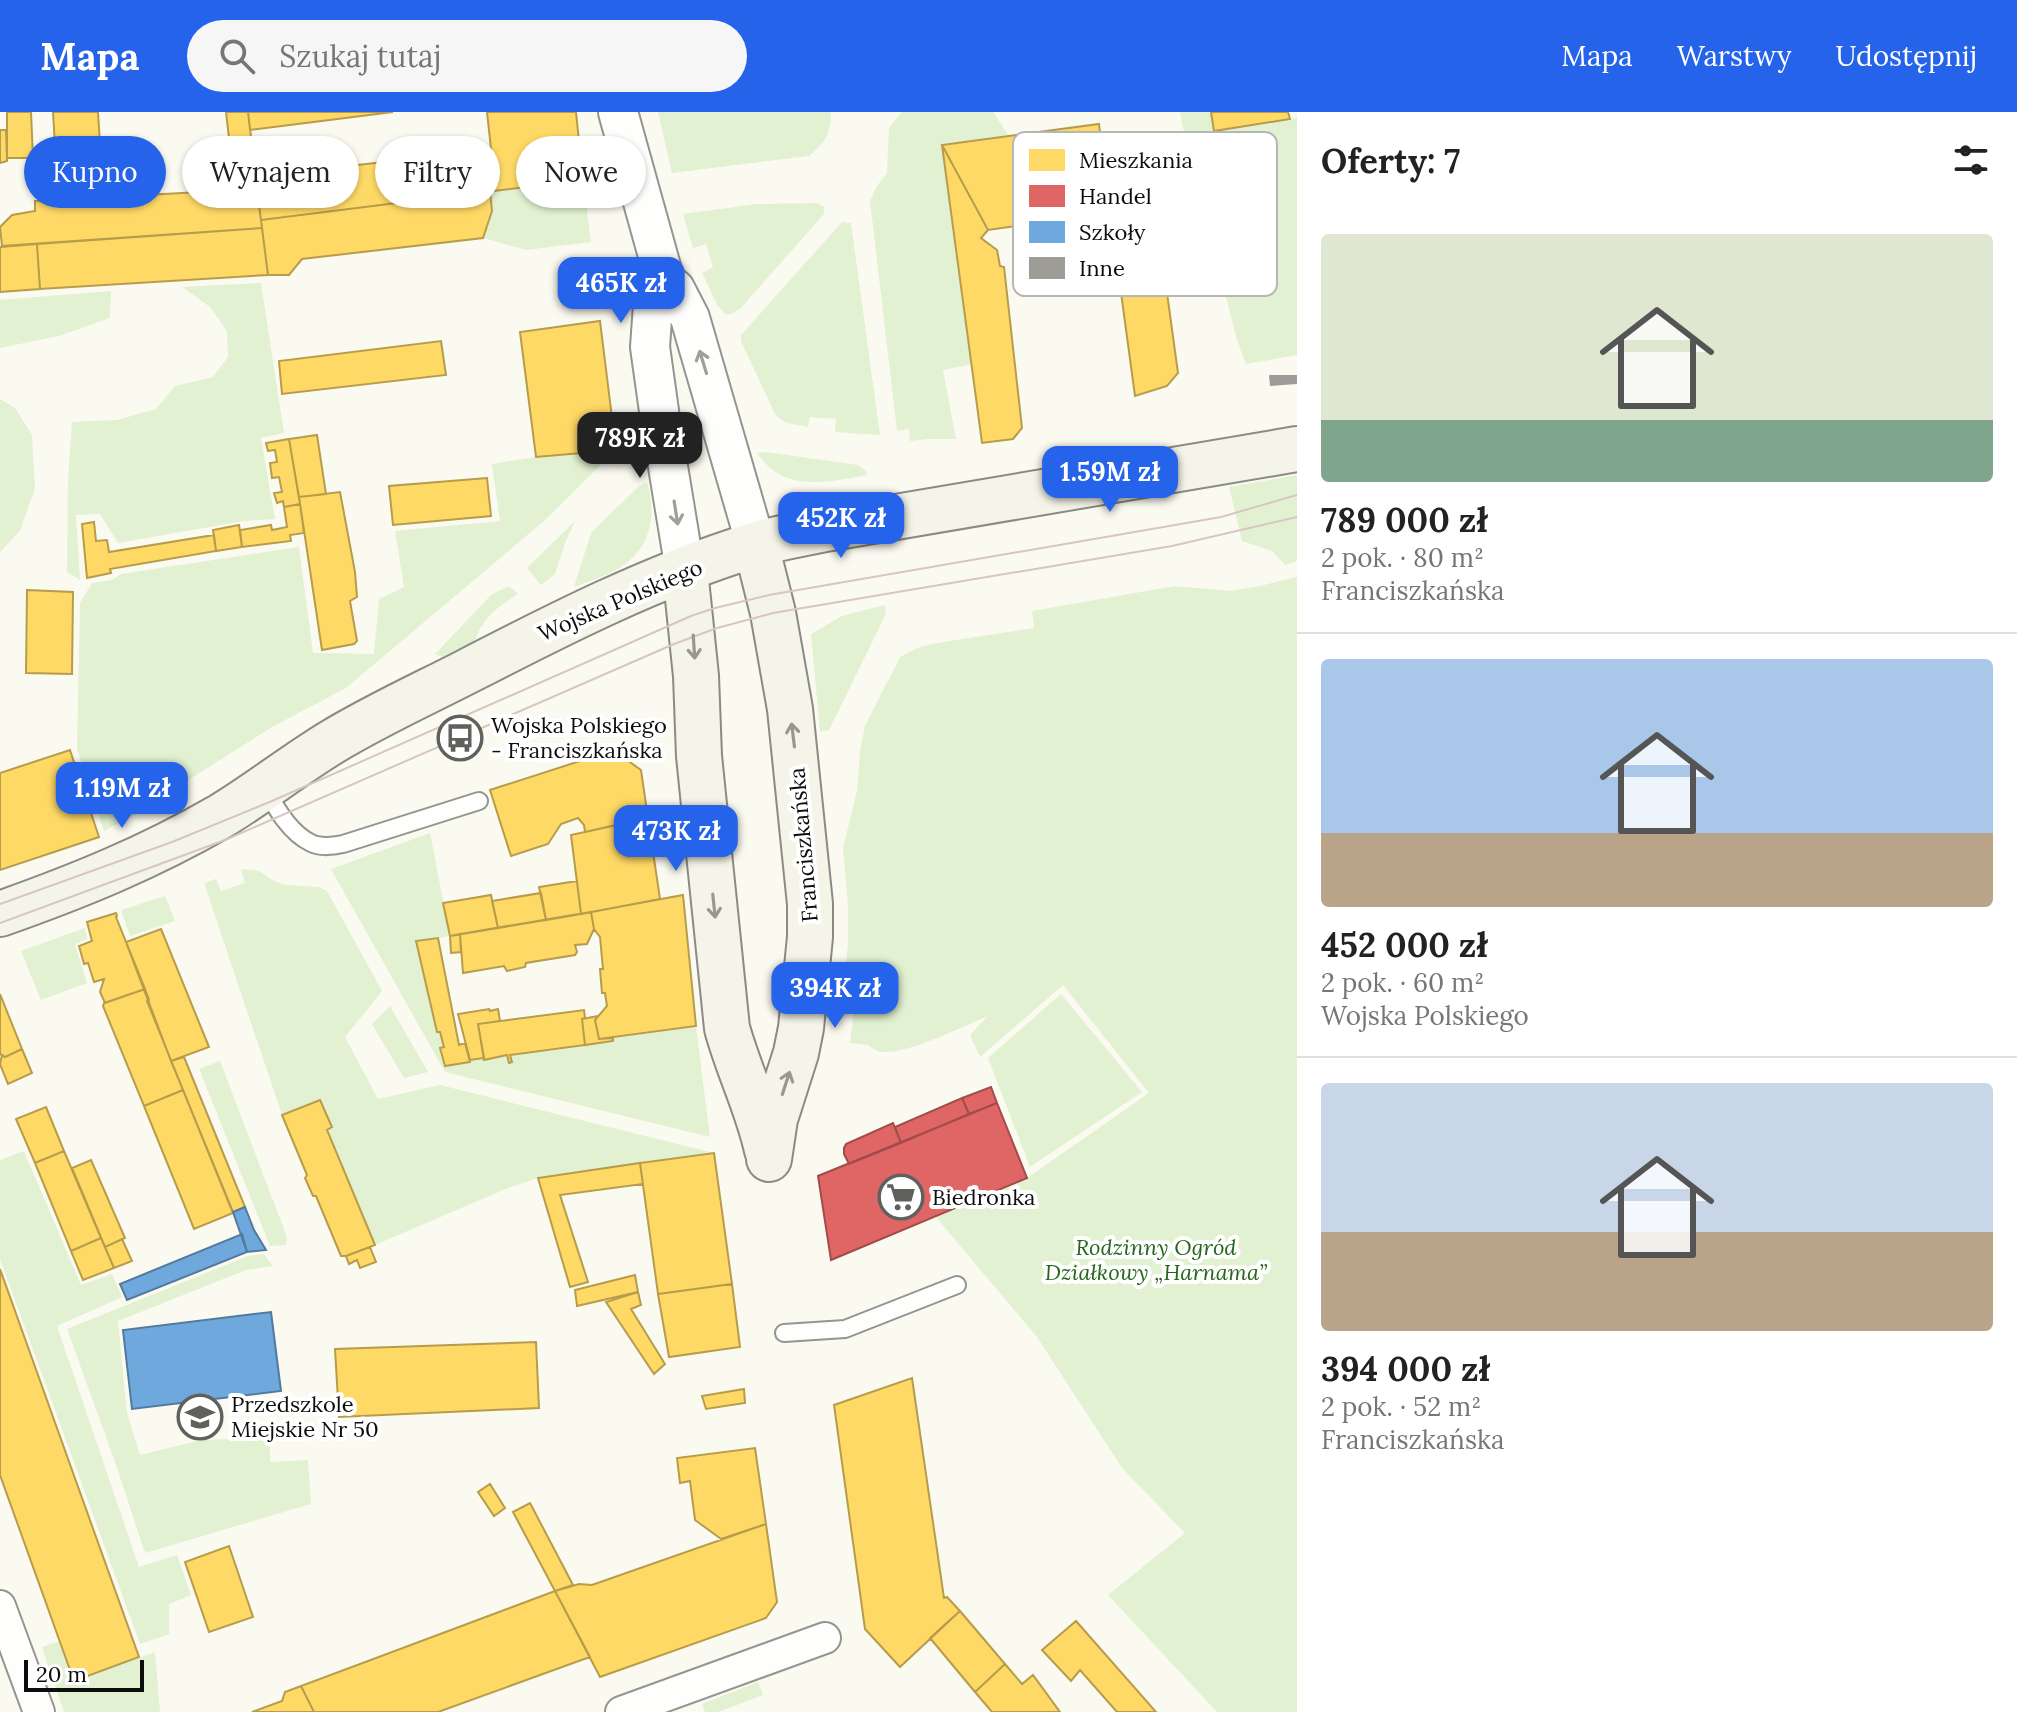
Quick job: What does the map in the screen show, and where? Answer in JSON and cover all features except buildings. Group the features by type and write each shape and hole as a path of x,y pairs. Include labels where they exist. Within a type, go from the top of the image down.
{"main road":[{"name":"Wojska Polskiego","path":"0,914 82,885 127,865 210,822 331,742 366,723 572,617 685,570 756,545 825,529 1297,449"},
{"name":"Franciszkańska","path":"685,570 696,676 703,803 727,1028 769,1159 775,1119 801,1028 810,904 790,709 773,613 756,545"}],"street":[{"name":"Franciszkańska","path":"618,112 665,281 675,289 690,318 756,545"},
{"name":"Franciszkańska","path":"665,281 653,305 650,347 685,570"},
{"path":"0,1606 39,1712"},
{"path":"621,1712 825,1638"}],"lane":[{"path":"265,787 291,827 312,844 328,846 479,801"},
{"path":"784,1333 845,1329 957,1285"}],"green space":[{"path":"658,112 831,112 826,137 809,156 672,173"},
{"path":"902,112 993,112 1009,136 943,145 972,364 943,370 956,439 910,441 909,429 897,431 870,201 887,173 889,128"},
{"path":"1180,112 1211,112 1215,131 1297,118 1297,355 1246,364 1226,296 1277,296 1277,132 1184,132"},
{"path":"516,188 516,208 587,208 591,242 526,250 483,238 492,208 500,208 500,190"},
{"path":"817,203 824,207 824,214 740,309 725,314 702,273 713,267 706,244 693,248 683,214 757,204"},
{"path":"842,222 851,223 880,435 835,432 836,419 810,417 808,427 782,420 775,414 741,341 741,335"},
{"path":"261,283 284,433 261,438 275,519 244,521 118,543 100,514 76,515 80,580 67,572 72,422 117,420 156,409 175,386 213,377 228,357 227,331 210,307 182,287"},
{"path":"111,291 110,318 59,336 0,348 0,300"},
{"path":"0,399 15,408 32,435 35,488 20,531 0,552"},
{"path":"616,450 544,521 346,688 272,727 104,831 77,749 80,603 92,583 112,580 121,574 299,547 313,653 374,654 379,599 404,587 395,531 500,521 492,464"},
{"path":"757,453 858,465 867,475 822,482 793,480 768,466"},
{"path":"1297,475 1297,561 1285,565 1272,551 1242,541 1229,487"},
{"path":"647,482 651,518 639,550 616,570 574,587 591,533 639,486"},
{"path":"575,521 555,574 541,585 527,568"},
{"name":"Rodzinny Ogród Działkowy „Harnama”","path":"1297,577 1297,1712 1217,1712 1108,1595 1185,1533 1122,1468 1037,1337 935,1216 1027,1178 1149,1093 1063,985 980,1057 970,1035 988,1016 937,1038 896,1051 885,1052 868,1045 850,1043 857,985 844,982 848,906 843,848 857,791 865,726 900,657 917,648 937,643 1034,628 1032,611 1175,586 1230,591"},
{"path":"509,586 518,594 486,619 475,641 442,657 435,654 492,594"},
{"path":"885,605 886,614 829,730 820,732 811,634 842,616"},
{"path":"430,833 450,936 416,942 437,1032 440,1032 444,1047 441,1048 445,1066 507,1055 509,1063 512,1062 510,1055 696,1026 710,1137 445,1072 331,869"},
{"path":"241,869 259,871 285,885 319,887 327,891 382,991 345,1037 378,1099 440,1085 714,1153 538,1178 375,1245 327,1130 331,1126 321,1101 282,1115 204,883 216,879 221,891 245,883"},
{"path":"165,896 175,921 130,936 121,910"},
{"path":"85,928 87,939 75,944 87,983 41,1000 21,951"},
{"path":"1061,994 1142,1092 1030,1167 988,1058"},
{"path":"390,1006 428,1072 404,1078 372,1024"},
{"path":"220,1061 287,1237 286,1245 270,1246 199,1069"},
{"path":"24,1151 81,1285 112,1274 122,1297 57,1326 139,1567 177,1555 191,1595 169,1604 169,1634 140,1644 0,1259 0,1160"},
{"path":"264,1254 273,1266 246,1270 118,1321 127,1413 140,1455 201,1440 270,1438 270,1462 308,1460 311,1504 145,1553 67,1329 248,1256"},
{"path":"60,1641 74,1681 155,1652 160,1712 64,1712 42,1647"},
{"path":"758,1682 763,1695 718,1712 705,1712 702,1704"}],"tram line":[{"path":"0,904 172,842 272,801 715,608 769,595 1221,517 1297,495"},
{"path":"0,923 225,840 717,628 773,613 1172,546 1297,517"}],"place":[{"name":"Wojska Polskiego - Franciszkańska","path":"460,738"},
{"name":"Biedronka","path":"901,1197"},
{"name":"Przedszkole Miejskie Nr 50","path":"200,1417"}]}
